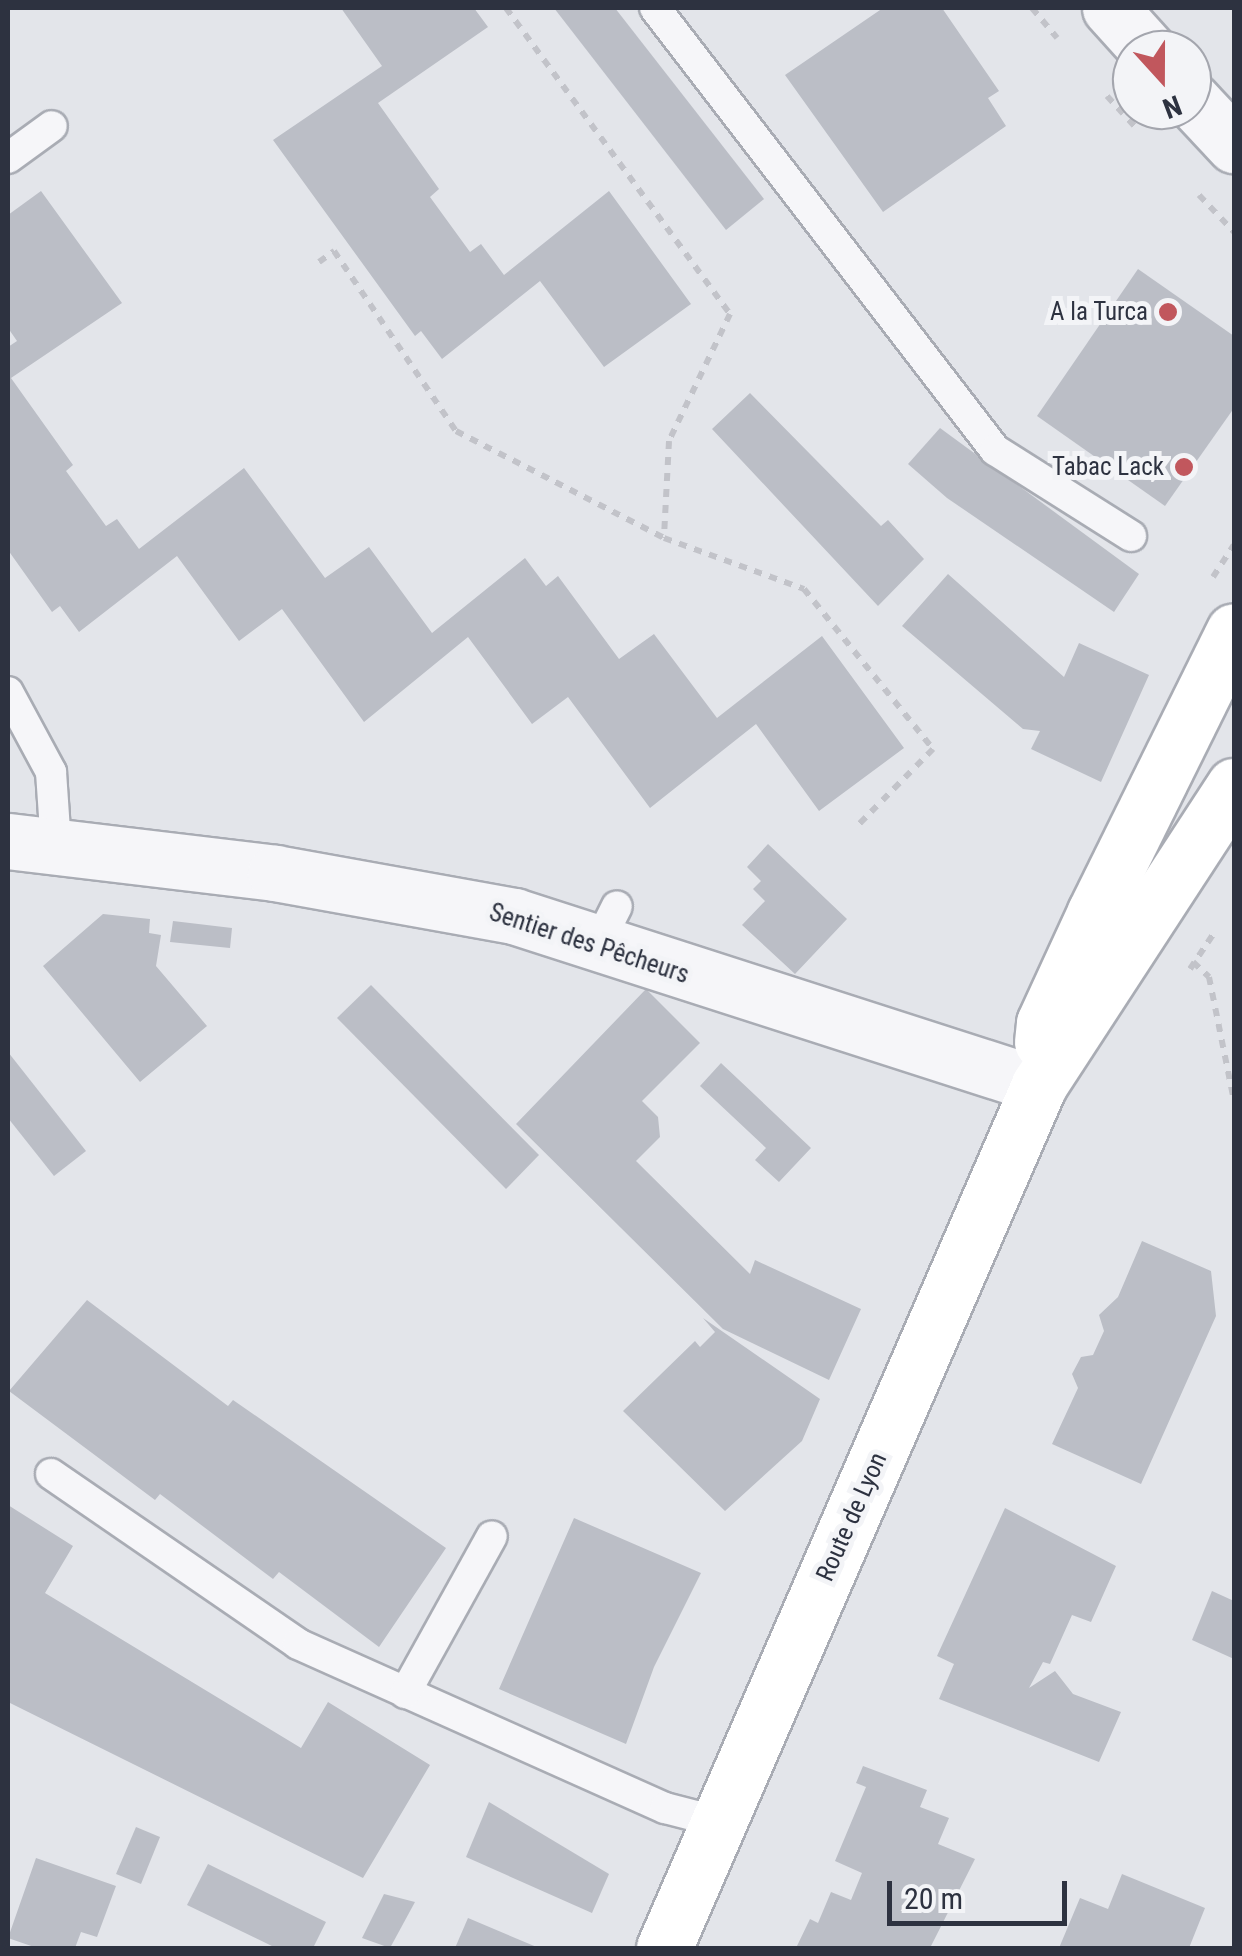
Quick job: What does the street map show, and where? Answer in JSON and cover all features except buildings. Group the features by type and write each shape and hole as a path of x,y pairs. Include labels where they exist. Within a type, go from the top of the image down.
{"main road":[{"name":"Route de Lyon","path":"1040,1085 1044,1023 1151,810 1234,631"},
{"name":"Route de Lyon","path":"664,1948 1040,1085 1226,816"}],"street":[{"path":"1110,8 1130,30"},
{"path":"1212,121 1234,145"},
{"name":"Route de Lyon","path":"1151,810 1226,816"},
{"name":"Sentier des Pêcheurs","path":"32,843 427,897 514,916 608,925 1040,1085"}],"lane":[{"path":"655,8 995,450 1132,536"},
{"path":"8,158 52,126"},
{"path":"8,692 51,772 32,843"},
{"path":"51,1474 298,1644 665,1808 719,1822"},
{"path":"405,1692 492,1536"}],"path":[{"path":"506,8 730,314 670,442 664,538"},
{"path":"1032,8 1059,41"},
{"path":"1097,84 1148,141"},
{"path":"1188,183 1234,232"},
{"path":"320,262 334,251 456,431 664,538 804,589 932,749 855,828"},
{"path":"1180,956 1209,977 1234,1101"}],"place":[{"name":"A la Turca","path":"1168,312"},
{"name":"Tabac Lack","path":"1184,467"}]}
